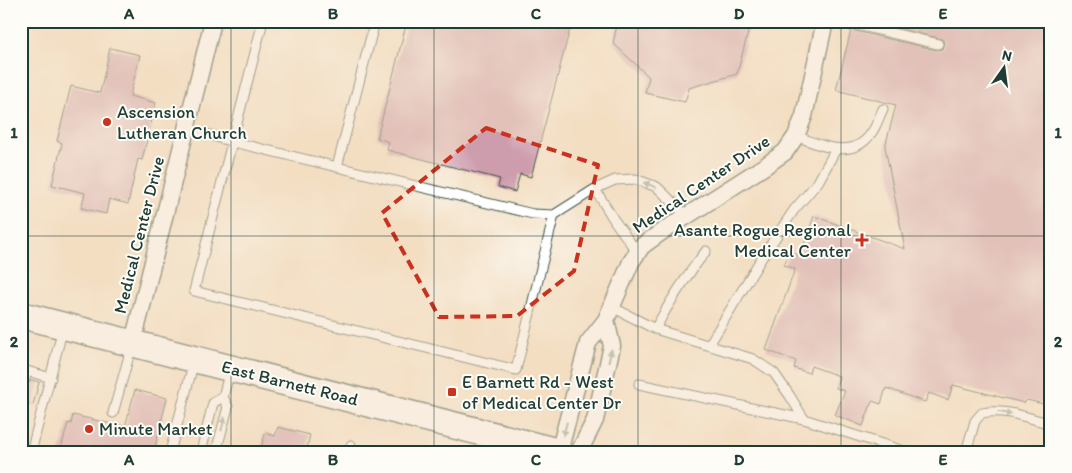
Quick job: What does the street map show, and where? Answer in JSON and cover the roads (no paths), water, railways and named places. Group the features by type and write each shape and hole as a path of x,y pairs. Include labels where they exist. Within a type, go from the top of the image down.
{"main road":[{"name":"East Barnett Road","path":"21,315 559,452"}],"street":[{"name":"Medical Center Drive","path":"133,342 213,21"},
{"name":"Medical Center Drive","path":"559,452 588,343 609,313 631,262 642,246 785,152 796,136 804,116 825,21"},
{"path":"579,452 594,420 612,346 609,313"}],"lane":[{"path":"263,21 194,291 516,370 554,215"},
{"path":"337,167 375,21"},
{"path":"841,21 938,44"},
{"path":"796,136 836,149 852,149 864,142 875,128 883,109"},
{"path":"186,128 233,142 532,214 554,215 595,189 615,180 635,179 657,187 687,216"},
{"path":"709,345 761,259 794,210 818,182 836,149"},
{"path":"595,189 614,220 638,252"},
{"path":"655,329 670,302 706,250"},
{"path":"609,313 753,359 774,373 804,419"},
{"path":"31,452 64,325"},
{"path":"113,413 133,342"},
{"path":"170,452 195,358"},
{"path":"216,452 228,406 223,397 230,368"},
{"path":"25,379 27,371 51,378"},
{"path":"639,384 804,419 907,452"},
{"path":"201,452 213,403 223,397"},
{"path":"966,452 975,420 982,412 1006,412 1051,424"}],"place":[{"name":"Ascension Lutheran Church","path":"107,122"},
{"name":"Asante Rogue Regional Medical Center","path":"862,240"},
{"name":"E Barnett Rd - West of Medical Center Dr","path":"452,392"},
{"name":"Minute Market","path":"89,429"}]}
